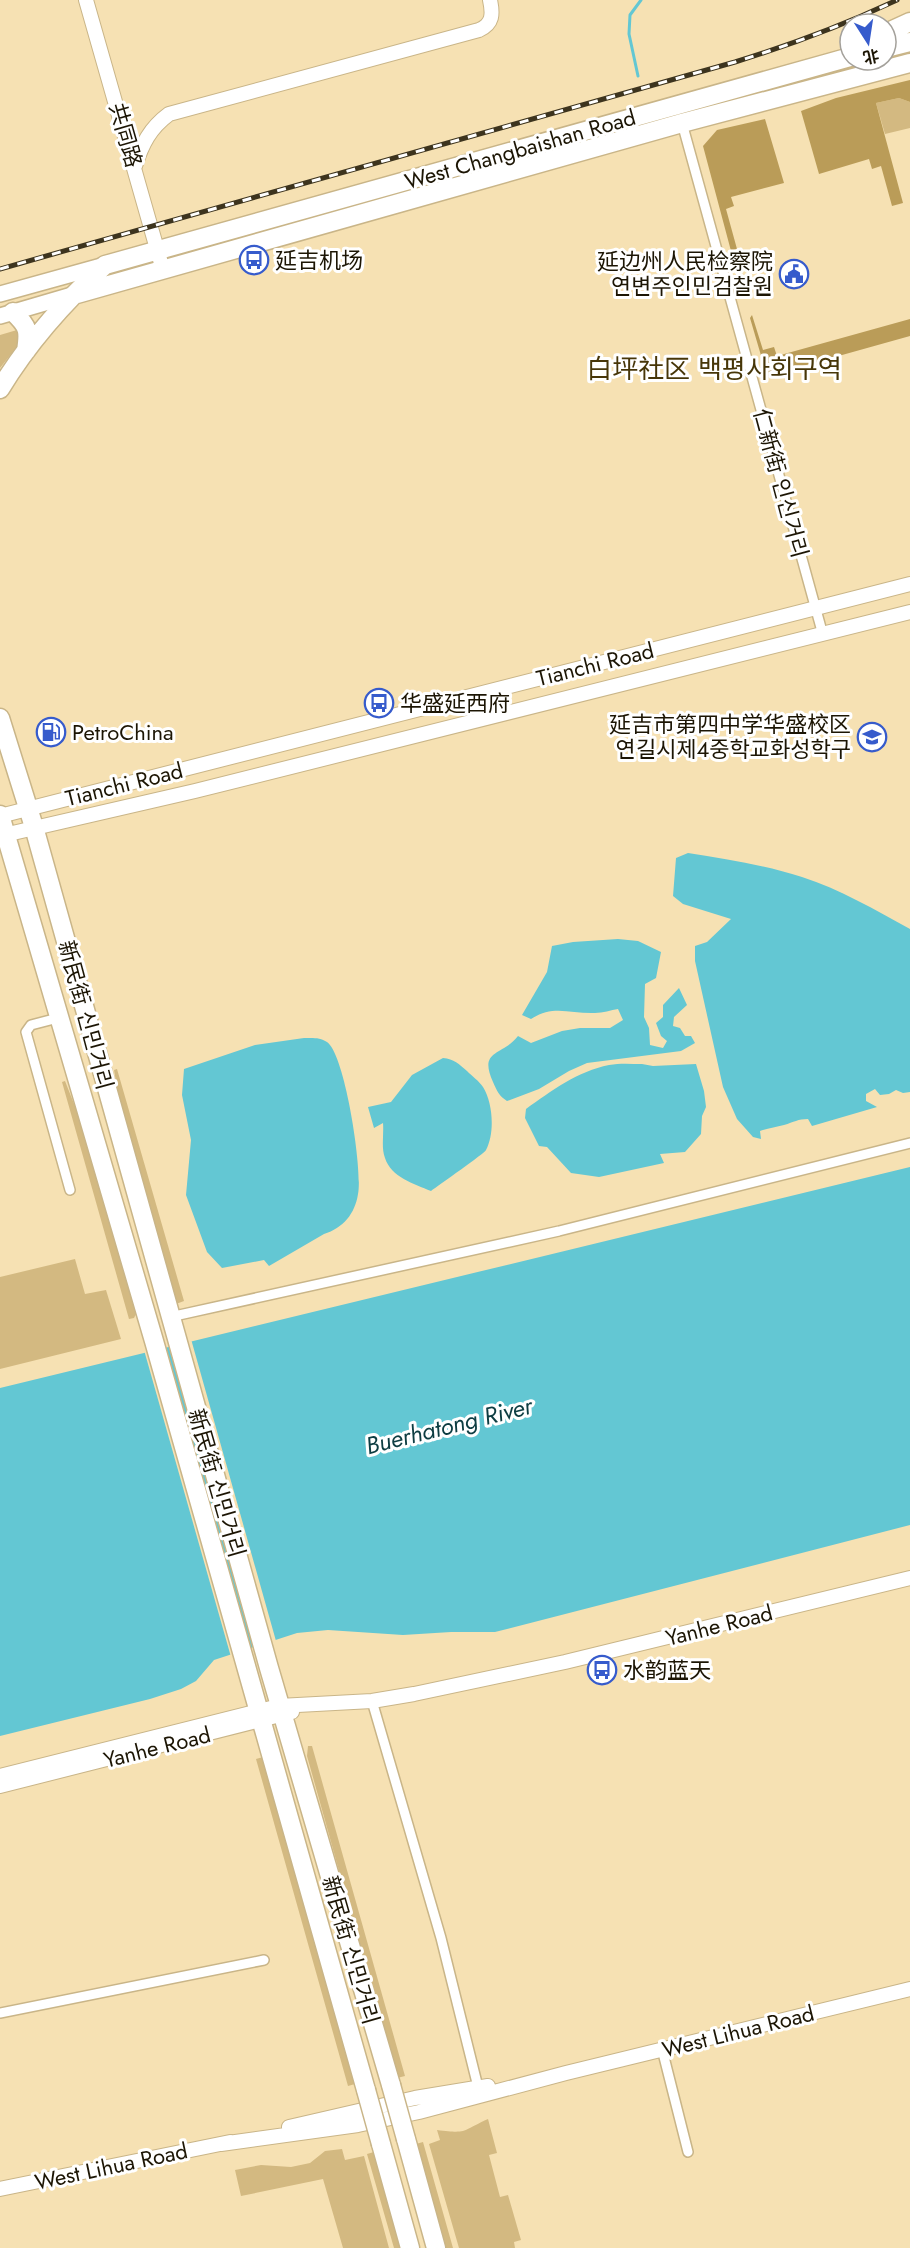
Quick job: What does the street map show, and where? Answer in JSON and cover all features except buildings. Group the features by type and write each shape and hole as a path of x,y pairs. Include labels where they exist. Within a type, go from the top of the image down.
{"highway":[{"path":"820,65 838,57"},
{"name":"West Changbaishan Road","path":"105,265 838,60"},
{"name":"West Changbaishan Road","path":"72,295 682,123 910,63"},
{"path":"0,389 26,351 72,295 105,265"},
{"path":"7,314 24,322 28,330 26,351"},
{"name":"新民街 신민거리","path":"0,718 34,827 281,1711 391,2085 436,2248"},
{"name":"新民街 신민거리","path":"0,816 2,837 88,1111 411,2248"},
{"path":"147,1317 169,1314"}],"main road":[{"name":"共同路","path":"86,0 163,270"},
{"path":"135,166 148,134 169,114 482,29 492,17 490,0"},
{"name":"West Changbaishan Road","path":"0,294 105,265"},
{"name":"West Changbaishan Road","path":"7,314 72,295"},
{"name":"Tianchi Road","path":"0,816 910,584"},
{"name":"Tianchi Road","path":"2,837 34,827 195,791 910,612"},
{"name":"Yanhe Road","path":"0,1776 314,1704 372,1701 565,1662 910,1578"},
{"name":"Yanhe Road","path":"0,1786 260,1716"},
{"name":"West Lihua Road","path":"221,2144 358,2125 419,2112 566,2073 910,1989"},
{"name":"West Lihua Road","path":"0,2189 221,2144 354,2111 566,2073"}],"street":[{"name":"仁新街 인신거리","path":"682,123 823,635"},
{"path":"58,1018 31,1025 26,1032 70,1190"},
{"path":"169,1314 559,1231 910,1143"},
{"path":"372,1701 441,1938 478,2088"},
{"path":"0,2013 264,1960"},
{"path":"662,2049 688,2152"}],"shaded area":[{"path":"910,51 910,55 898,58 898,54"},
{"path":"838,69 838,72 848,72 337,212 336,210"},
{"path":"910,80 910,102 899,98 876,103 903,203 892,206 881,166 872,169 869,159 819,174 801,111 836,98"},
{"path":"899,98 910,102 910,128 885,134 876,103"},
{"path":"765,119 784,183 731,197 734,206 726,209 737,249 731,251 703,146 717,130"},
{"path":"321,213 322,217 210,249 209,246"},
{"path":"752,315 763,350 774,347 777,356 910,319 910,336 767,376 750,318"},
{"path":"17,330 22,340 0,368 0,335"},
{"path":"117,1069 184,1301 176,1304 119,1099 114,1070"},
{"path":"65,1081 78,1114 136,1314 134,1318 129,1319 62,1082"},
{"path":"75,1259 85,1294 106,1290 121,1339 0,1369 0,1277"},
{"path":"308,1746 312,1746 405,2076 397,2078 307,1756"},
{"path":"263,1757 355,2084 348,2086 256,1759"},
{"path":"488,2119 497,2153 489,2155 500,2197 508,2195 521,2240 514,2242 515,2248 459,2248 429,2144 440,2140 437,2130 460,2131"},
{"path":"423,2142 453,2248 446,2248 416,2144"},
{"path":"342,2149 345,2160 364,2156 389,2248 343,2248 323,2179 241,2196 235,2170 261,2165 291,2167 310,2163 325,2151"},
{"path":"374,2152 402,2248 394,2248 367,2154"}],"water":[{"path":"688,853 760,866 802,877 844,894 910,929 910,1092 903,1093 896,1090 880,1095 875,1089 866,1094 866,1101 877,1107 812,1126 808,1119 799,1120 760,1131 761,1139 753,1137 737,1119 723,1087 695,961 695,946 707,942 731,919 683,904 673,896 676,858"},
{"path":"618,939 638,941 661,952 656,978 645,984 644,1017 649,1028 650,1045 663,1048 667,1041 661,1036 656,1023 663,1017 663,1005 679,988 687,1005 674,1017 673,1026 680,1028 685,1036 691,1036 695,1043 681,1051 587,1063 539,1089 507,1101 504,1099 494,1085 488,1064 494,1054 518,1036 531,1043 562,1031 580,1028 610,1028 623,1020 618,1009 601,1013 555,1011 539,1014 531,1019 522,1015 547,972 552,946"},
{"path":"304,1038 327,1042 334,1051 340,1068 351,1114 358,1162 358,1194 354,1208 337,1228 269,1266 264,1260 222,1268 207,1252 186,1195 191,1140 182,1095 184,1069 255,1045"},
{"path":"443,1058 459,1064 483,1087 491,1109 492,1127 486,1150 431,1191 404,1179 388,1165 383,1150 383,1123 374,1128 368,1107 391,1102 412,1075"},
{"path":"613,1064 653,1066 696,1064 706,1107 702,1116 701,1134 685,1152 660,1154 664,1163 599,1177 571,1173 547,1147 539,1146 525,1118 526,1109 565,1082 586,1072"},
{"name":"Buerhatong River","path":"910,1167 910,1525 495,1632 403,1635 328,1630 297,1633 214,1660 196,1681 181,1689 150,1699 0,1736 0,1388"}],"pier":[{"path":"191,1339 276,1641 256,1648 170,1344"},
{"path":"164,1345 251,1650 231,1657 144,1350"}],"waterway":[{"path":"638,76 629,34 630,15 641,0"}],"railway":[{"path":"0,269 735,62 817,34 897,0"}],"place":[{"name":"延吉机场","path":"254,260"},
{"name":"延边州人民检察院 연변주인민검찰원","path":"794,274"},
{"name":"华盛延西府","path":"379,703"},
{"name":"PetroChina","path":"51,732"},
{"name":"延吉市第四中学华盛校区 연길시제4중학교화성학구","path":"872,737"},
{"name":"水韵蓝天","path":"602,1670"}],"district":[{"name":"白坪社区 백평사회구역","path":"714,369"}]}
